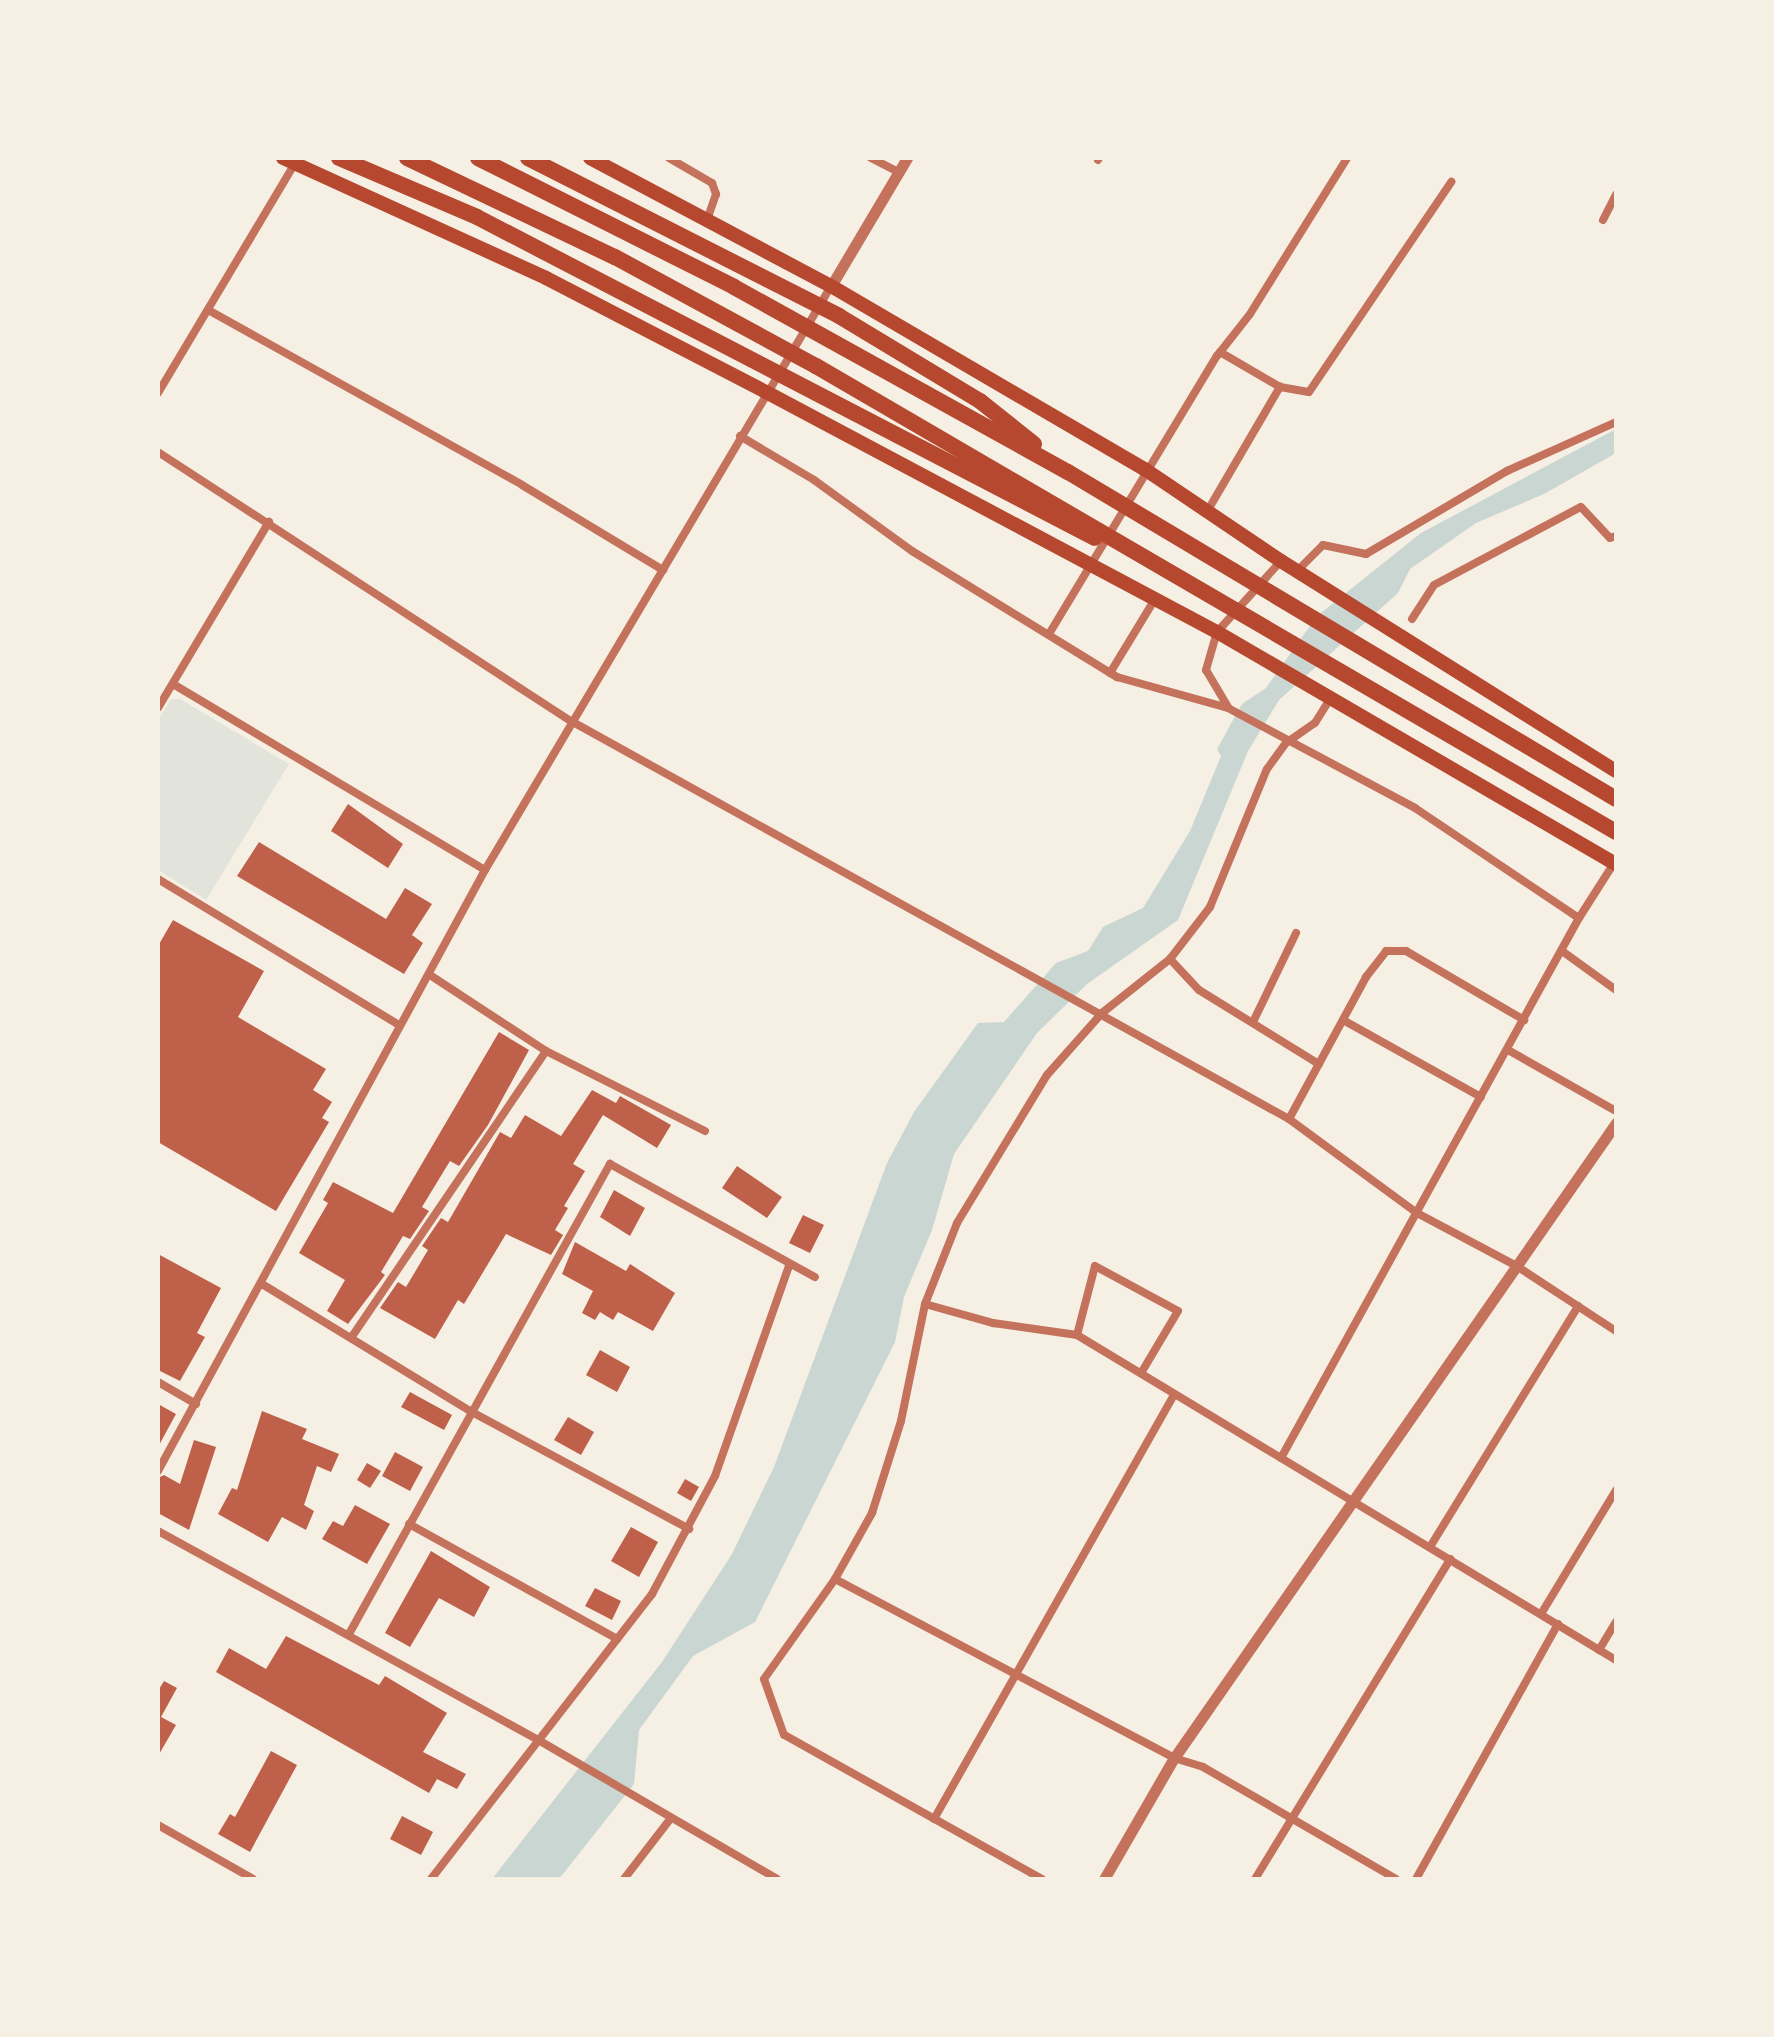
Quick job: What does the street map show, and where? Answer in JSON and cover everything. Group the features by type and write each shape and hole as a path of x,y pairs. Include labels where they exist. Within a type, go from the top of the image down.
{"highway":[{"path":"339,158 477,217 1003,493 1222,601"},
{"path":"407,158 615,257 789,351 1616,832"},
{"path":"478,158 734,287 1068,472 1616,799"},
{"path":"528,158 839,316 980,401 1068,472"},
{"path":"590,158 831,286 1146,470 1281,561 1616,771"},
{"path":"289,160 546,278 766,392 1217,632 1615,863"}],"street":[{"path":"669,158 712,183 716,194 707,220"},
{"path":"871,158 898,172"},
{"path":"158,1471 485,870 907,158"},
{"path":"1049,634 1146,470 1347,158"},
{"path":"158,393 210,311 289,160"},
{"path":"1220,352 1280,387 1309,392 1451,182"},
{"path":"1603,220 1616,195"},
{"path":"210,311 522,485 663,570"},
{"path":"1208,510 1280,387"},
{"path":"1298,570 1323,545 1366,554 1507,471 1616,422"},
{"path":"740,436 814,480 912,551 1110,673 1228,708 1286,743 1415,808 1579,918"},
{"path":"158,452 571,721 1289,1119 1417,1213 1515,1265 1616,1331"},
{"path":"1412,619 1434,585 1581,507 1610,538 1616,536"},
{"path":"158,708 269,522"},
{"path":"1228,708 1206,670 1217,632 1281,561"},
{"path":"1110,673 1155,599"},
{"path":"173,684 485,870"},
{"path":"1042,1879 784,1735 764,1679 835,1579 872,1513 901,1421 925,1304 957,1223 1047,1075 1102,1013 1170,959 1210,907 1267,769 1286,743 1315,723 1332,696"},
{"path":"1281,1458 1579,918 1615,863"},
{"path":"158,879 399,1025"},
{"path":"1253,1022 1296,933"},
{"path":"1289,1119 1343,1020 1386,951 1406,951 1524,1020"},
{"path":"1562,951 1616,990"},
{"path":"1170,959 1199,990 1319,1064"},
{"path":"430,975 546,1051 705,1131"},
{"path":"1343,1020 1481,1097"},
{"path":"1508,1050 1616,1111"},
{"path":"351,1338 546,1051"},
{"path":"1104,1879 1174,1758 1616,1123"},
{"path":"349,1634 470,1411 610,1164 789,1266 815,1277"},
{"path":"431,1879 652,1594 689,1529 741,1412 789,1266"},
{"path":"1077,1335 1095,1266 1178,1311 1143,1370"},
{"path":"262,1284 470,1411 689,1529"},
{"path":"925,1304 993,1323 1077,1335 1143,1370 1174,1395 1616,1660"},
{"path":"1430,1547 1578,1306"},
{"path":"158,1382 196,1404"},
{"path":"934,1819 1174,1395"},
{"path":"1541,1614 1616,1490"},
{"path":"409,1524 617,1639"},
{"path":"158,1531 540,1741 777,1879"},
{"path":"1255,1879 1450,1559"},
{"path":"835,1579 1174,1758 1203,1767 1396,1879"},
{"path":"1599,1650 1616,1622"},
{"path":"1416,1879 1558,1624"},
{"path":"624,1879 671,1818"},
{"path":"158,1825 253,1879"}],"shaded area":[{"path":"1616,429 1616,453 1544,494 1476,523 1410,569 1398,593 1279,700 1248,751 1178,920 1087,984 1037,1033 954,1154 932,1230 904,1297 895,1342 755,1622 693,1656 639,1730 634,1784 559,1879 492,1879 662,1662 732,1554 774,1467 887,1163 914,1112 978,1023 1004,1022 1056,963 1088,951 1103,927 1143,908 1190,831 1221,756 1217,749 1242,704 1266,688 1317,616 1421,533"},
{"path":"171,699 180,699 289,764 206,900 158,870 158,720"}],"building":[{"path":"348,804 403,844 388,868 331,831"},
{"path":"259,842 386,919 405,888 432,904 412,935 423,943 404,974 237,876"},
{"path":"173,920 264,971 238,1017 326,1069 313,1090 332,1102 322,1118 329,1122 276,1211 158,1142 158,946"},
{"path":"499,1032 529,1050 488,1125 459,1166 450,1161 422,1207 429,1211 410,1239 403,1236 381,1272 385,1275 348,1324 327,1311 345,1280 299,1253 328,1203 323,1200 333,1182 393,1213"},
{"path":"592,1090 616,1103 620,1096 671,1125 657,1148 603,1115 573,1164 585,1171 564,1206 568,1208 555,1230 563,1235 551,1255 506,1234 464,1304 458,1300 435,1339 380,1308 398,1282 406,1287 428,1250 422,1246 441,1218 448,1222 500,1132 511,1138 525,1115 561,1136"},
{"path":"737,1166 782,1197 767,1218 722,1188"},
{"path":"614,1190 645,1208 630,1236 600,1217"},
{"path":"803,1215 824,1225 810,1253 789,1243"},
{"path":"575,1242 626,1271 630,1264 675,1293 653,1331 618,1312 613,1320 600,1312 595,1320 582,1313 593,1291 562,1274"},
{"path":"158,1254 221,1288 197,1333 205,1337 180,1381 158,1370"},
{"path":"600,1350 630,1367 617,1392 586,1375"},
{"path":"410,1392 452,1415 444,1430 401,1407"},
{"path":"158,1404 176,1414 158,1447"},
{"path":"262,1411 307,1429 302,1439 339,1454 331,1472 317,1466 304,1505 314,1511 306,1530 282,1517 268,1542 218,1514 232,1488 237,1490"},
{"path":"568,1417 594,1432 581,1455 554,1440"},
{"path":"194,1440 216,1447 189,1530 158,1513 158,1478 164,1475 180,1484"},
{"path":"395,1452 423,1467 410,1491 382,1476"},
{"path":"367,1463 381,1471 370,1488 357,1480"},
{"path":"685,1479 699,1487 691,1501 677,1493"},
{"path":"355,1505 390,1524 367,1564 322,1539 333,1521 343,1526"},
{"path":"631,1527 658,1542 639,1577 611,1561"},
{"path":"431,1551 490,1587 474,1617 439,1598 410,1647 385,1633"},
{"path":"595,1588 621,1601 612,1620 585,1606"},
{"path":"286,1636 379,1685 385,1676 447,1713 423,1752 466,1774 457,1789 437,1779 429,1793 216,1672 229,1648 266,1669"},
{"path":"164,1681 177,1688 161,1717 176,1725 158,1756 158,1691"},
{"path":"271,1751 297,1765 250,1852 218,1834 230,1814 235,1817"},
{"path":"402,1816 433,1832 421,1855 390,1839"}]}
